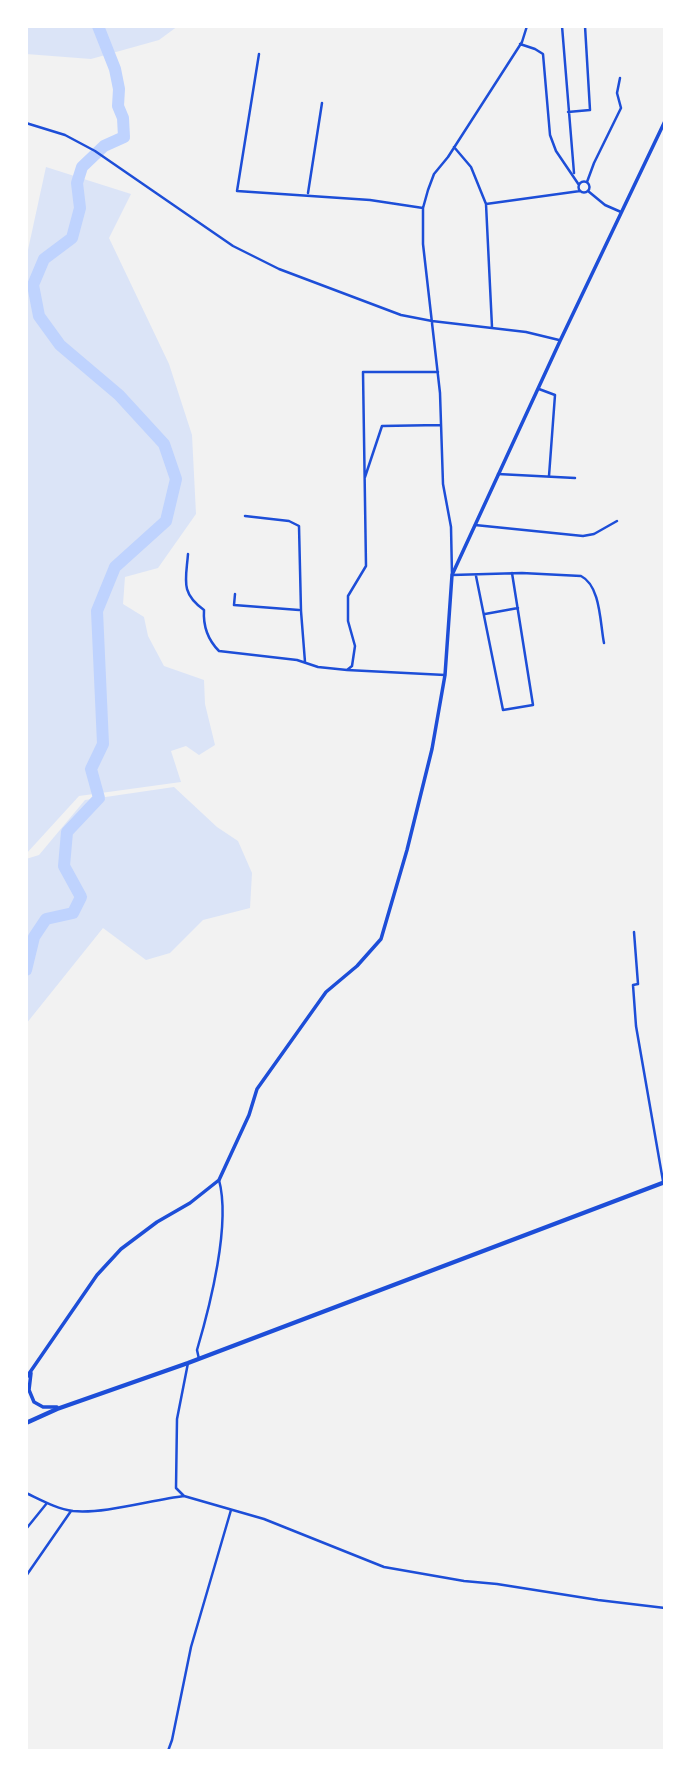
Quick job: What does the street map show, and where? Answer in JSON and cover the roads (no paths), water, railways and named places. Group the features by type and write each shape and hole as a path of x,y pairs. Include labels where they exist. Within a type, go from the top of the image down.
{"main road":[{"path":"26,1423 664,1182"}],"street":[{"path":"26,1378 97,1275 121,1249 157,1222 190,1203 219,1180 249,1115 257,1089 326,992 358,966 381,939 425,779 445,675 453,575 451,527 443,484 438,372 423,244 423,208 434,174 520,44 527,26"},
{"path":"562,26 575,176"},
{"path":"568,112 590,110 585,26"},
{"path":"520,44 535,48 543,54 550,135 556,151 575,176 580,191"},
{"path":"259,54 237,191 370,200 423,208"},
{"path":"588,191 590,186 587,182 594,163 621,108 617,93 620,78"},
{"path":"307,195 322,103"},
{"path":"453,575 538,388 665,121"},
{"path":"26,123 65,135 119,166 233,246 291,274 401,315 492,327 560,341"},
{"path":"454,147 471,167 486,204 492,327"},
{"path":"579,185 587,182"},
{"path":"486,204 588,191 605,205 621,212"},
{"path":"347,670 352,666 355,646 348,621 348,596 366,566 363,372 438,372"},
{"path":"538,388 555,395 549,477"},
{"path":"364,480 382,426 440,425"},
{"path":"498,474 575,478"},
{"path":"245,516 289,521 299,526 305,662"},
{"path":"475,525 583,536 594,534 617,521"},
{"path":"188,554 187,593 192,601 204,610 203,622 211,641 219,651 305,662 329,669 445,675"},
{"path":"453,575 512,573 573,575 587,579 595,593 604,643"},
{"path":"476,576 503,710 533,705 512,573"},
{"path":"235,594 234,606 301,610"},
{"path":"485,614 518,608"},
{"path":"634,932 638,984 633,985 636,1026 664,1182"},
{"path":"199,1359 197,1350 217,1264 222,1190 219,1180"},
{"path":"184,1496 176,1488 177,1419 188,1363"},
{"path":"26,1384 32,1371"},
{"path":"32,1371 29,1390 34,1402 43,1407 64,1407"},
{"path":"26,1493 71,1511 89,1511 184,1496 264,1519 384,1567 464,1581 665,1608"},
{"path":"26,1529 47,1503"},
{"path":"167,1751 172,1740 191,1647 231,1510"},
{"path":"26,1576 71,1511"}],"waterway":[{"path":"26,970 34,937 46,919 73,913 81,897 64,866 67,832 99,798 91,769 103,744 97,611 115,567 166,521 176,479 164,444 119,395 60,345 39,316 33,285 44,259 72,238 80,208 77,183 82,167 104,146 124,137 115,69 98,26"}]}
